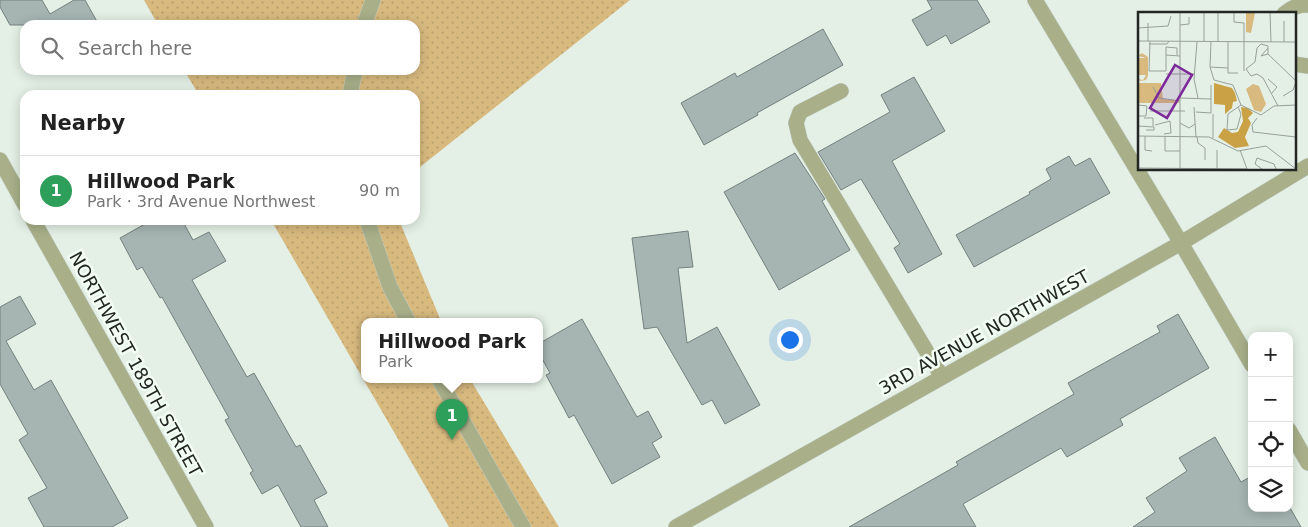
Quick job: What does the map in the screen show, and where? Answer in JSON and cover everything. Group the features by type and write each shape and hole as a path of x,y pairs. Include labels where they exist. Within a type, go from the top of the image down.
{"street":[{"path":"366,20 373,0"},
{"path":"1035,0 1248,358"},
{"path":"1286,12 1300,5 1308,5"},
{"path":"351,90 354,75"},
{"path":"841,90 800,112 796,123 800,140 942,377"},
{"path":"0,160 20,196"},
{"name":"3RD AVENUE NORTHWEST","path":"676,527 1181,243 1308,166"},
{"name":"NORTHWEST 189TH STREET","path":"36,225 206,527"},
{"path":"369,225 390,286 406,318"},
{"path":"441,383 523,527"},
{"path":"1293,437 1308,463"}],"shaded area":[{"path":"144,0 630,0 420,167 420,90 196,90 187,75 420,75 420,20 155,20"},
{"path":"274,225 401,225 440,318 361,318 361,375"},
{"path":"366,383 472,383 559,527 449,527"}],"building":[{"path":"0,0 42,0 50,14 74,0 85,0 96,20 20,20 20,25 10,25 0,7"},
{"path":"927,0 977,0 990,22 951,44 946,35 927,46 912,20 932,9"},
{"path":"823,29 843,65 704,145 681,103 735,73 737,77"},
{"path":"914,77 945,131 892,161 942,254 908,273 894,248 900,244 861,179 841,190 818,152 890,112 881,95"},
{"path":"795,153 825,199 822,201 850,250 779,290 724,192"},
{"path":"1069,156 1075,166 1090,158 1110,193 974,267 956,235 1030,194 1029,192 1051,179 1046,169"},
{"path":"143,225 185,225 193,240 209,232 226,261 192,280 247,377 254,373 296,447 300,445 327,493 314,500 328,527 301,527 278,485 262,494 250,473 253,471 225,420 229,418 162,297 160,298 142,267 137,270 120,238"},
{"path":"688,231 693,267 678,268 687,343 717,327 760,405 725,424 712,400 702,405 657,327 644,329 632,238"},
{"path":"20,296 36,324 6,341 34,390 51,380 128,518 112,527 44,527 28,498 47,488 19,440 28,434 0,384 0,307"},
{"path":"1178,314 1209,368 1120,419 1123,425 1067,457 1061,448 963,504 976,527 849,527 958,465 956,462 1074,394 1068,383 1160,332 1157,326"},
{"path":"582,319 637,417 648,411 662,437 652,443 660,457 612,484 574,415 569,418 546,375 550,373 543,360 543,341"},
{"path":"1215,437 1241,482 1248,478 1248,512 1292,512 1301,527 1133,527 1155,512 1146,498 1187,471 1179,458"}],"place":[{"name":"Hillwood Park","path":"452,440"}]}
